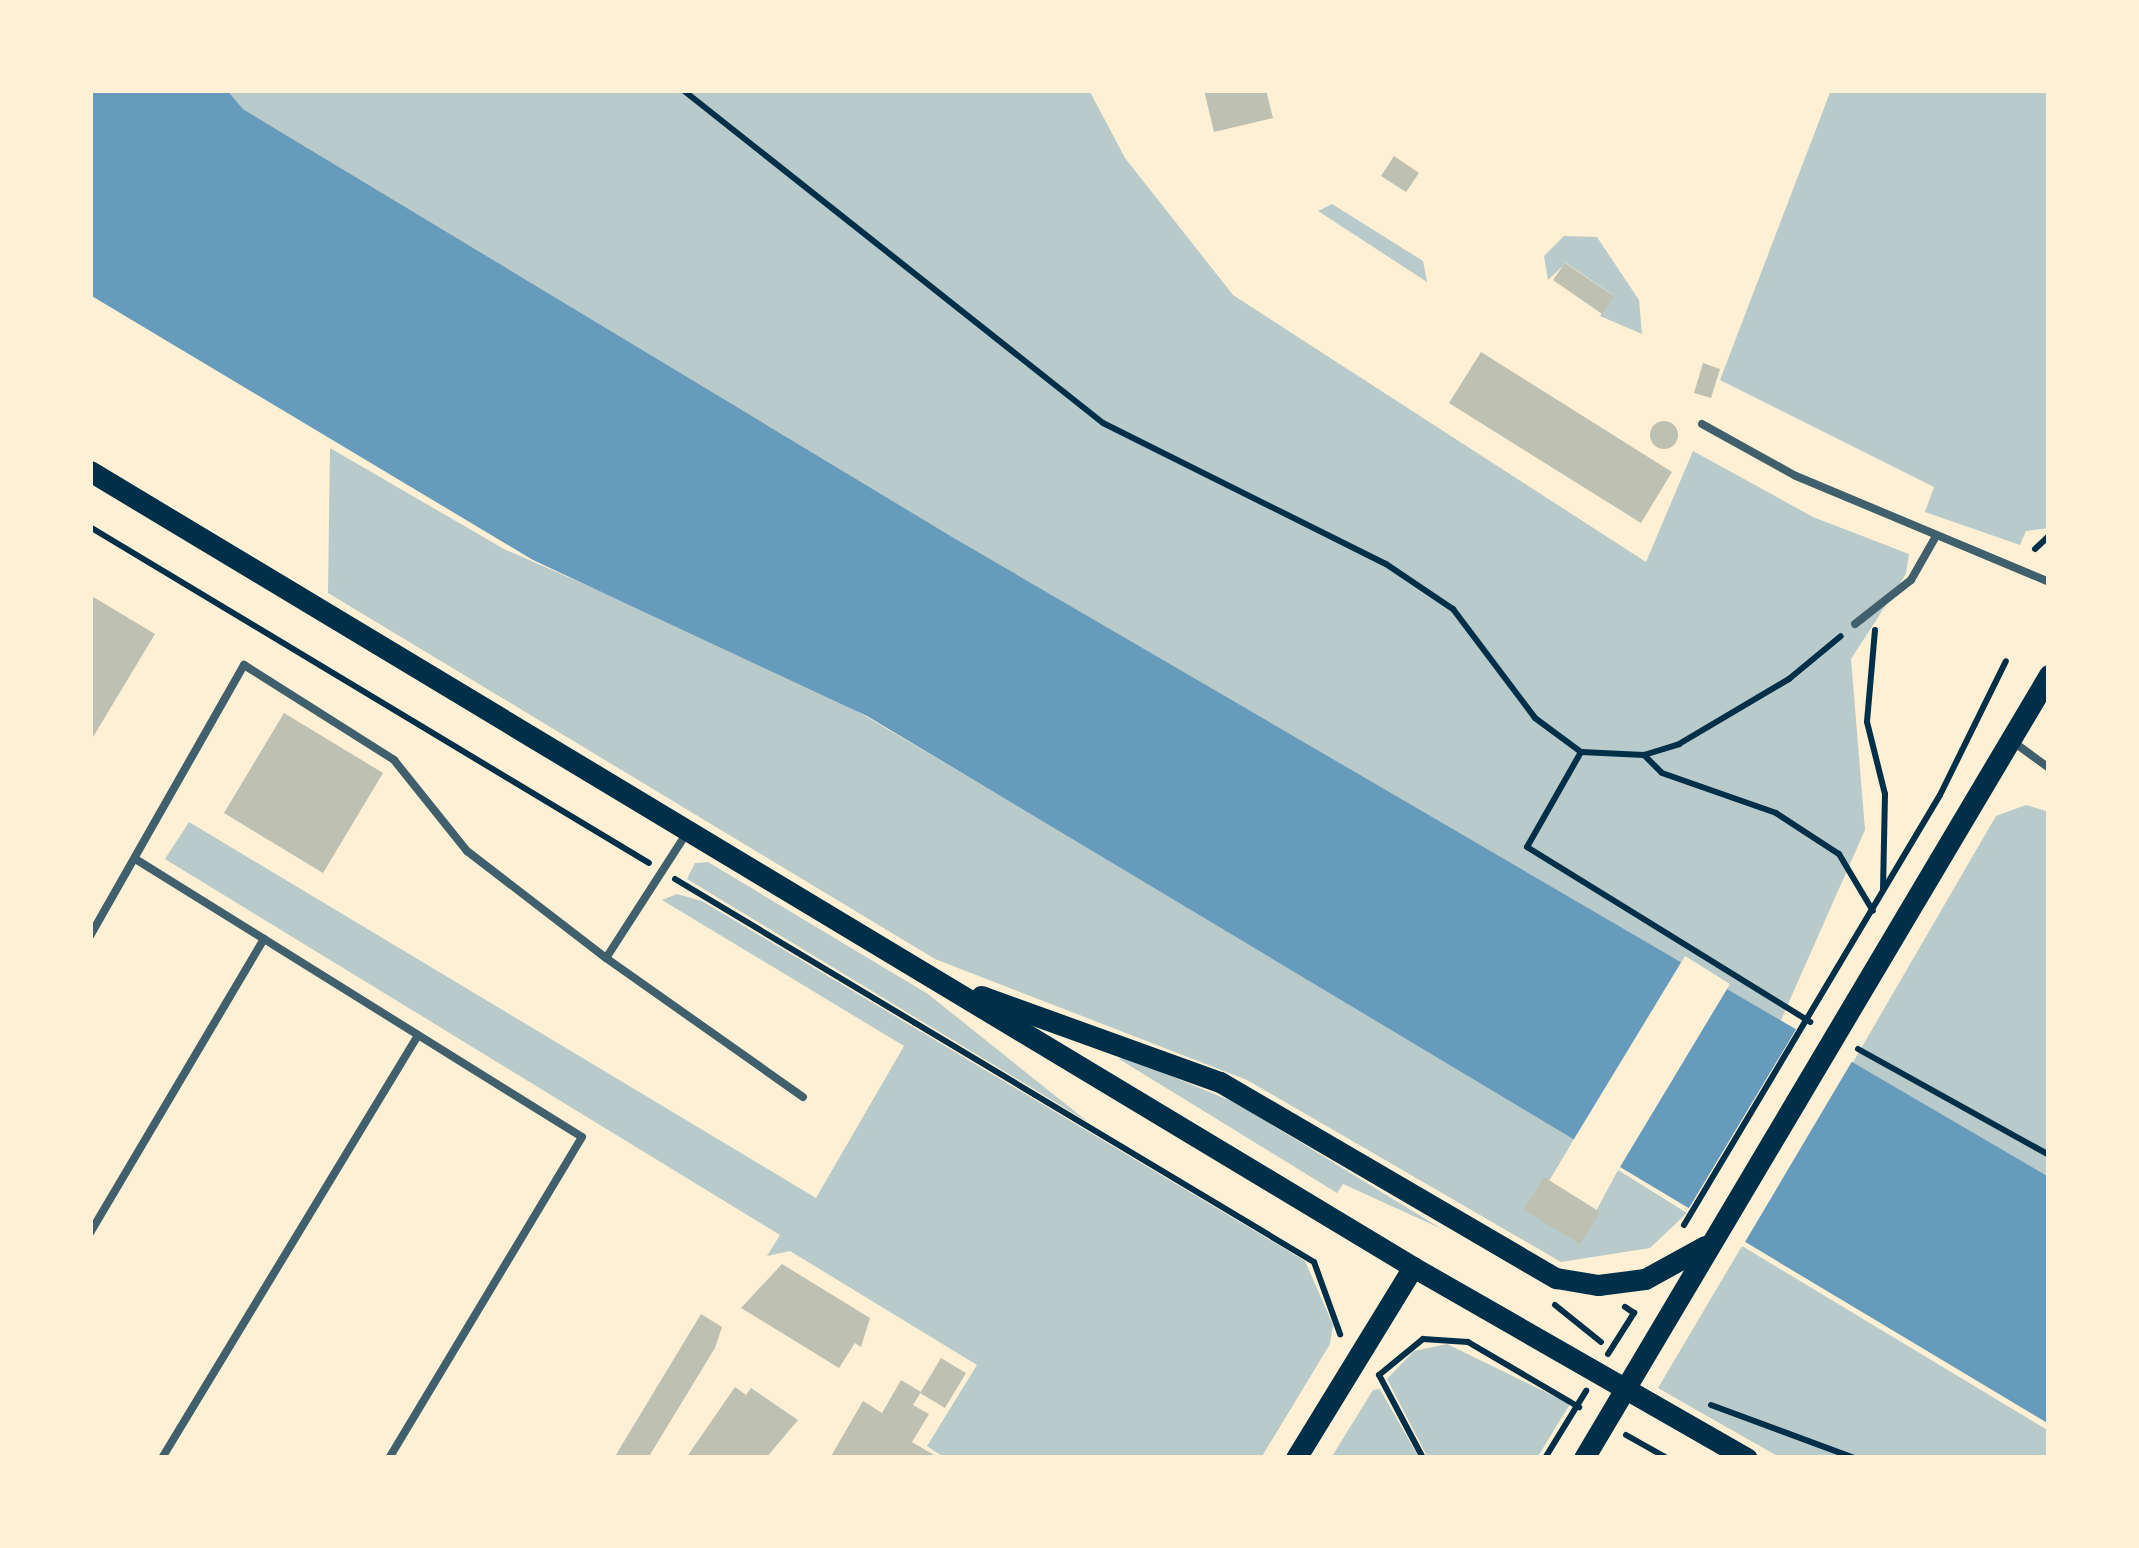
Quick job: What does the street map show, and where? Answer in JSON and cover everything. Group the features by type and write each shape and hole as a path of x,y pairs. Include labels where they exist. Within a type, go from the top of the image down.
{"main road":[{"path":"90,471 1412,1267 1739,1455"},
{"path":"1584,1458 2049,675"},
{"path":"946,985 1160,1054 1340,1150 1535,1268 1577,1283 1645,1280 1716,1237"},
{"path":"1296,1458 1412,1267"}],"lane":[{"path":"1702,424 1796,476 2049,582"},
{"path":"1855,624 1912,580 1936,536"},
{"path":"90,936 244,665 394,760 467,851 606,958 803,1097"},
{"path":"2010,741 2049,768"},
{"path":"606,958 688,830"},
{"path":"137,860 582,1137 389,1458"},
{"path":"90,1233 264,939"},
{"path":"162,1458 418,1035"}],"path":[{"path":"682,90 1103,423 1386,564 1453,609 1535,718 1580,752 1644,755 1716,725 1789,680 1855,624"},
{"path":"90,527 1314,1262 1341,1332 1335,1347"},
{"path":"2035,549 2049,536"},
{"path":"1876,607 1867,722 1885,794 1883,893"},
{"path":"1688,1220 1883,893 2006,661"},
{"path":"1580,752 1527,847 1820,1028"},
{"path":"1644,755 1662,773 1775,813 1839,854 1871,914"},
{"path":"1841,1040 2049,1155"},
{"path":"1553,1304 1623,1356"},
{"path":"1423,1458 1378,1375 1423,1340 1468,1342 1590,1414"},
{"path":"1693,1399 1854,1458"},
{"path":"1609,1425 1667,1458"},
{"path":"1545,1458 1550,1449"}],"shaded area":[{"path":"227,90 1089,90 1125,158 1233,295 1646,562 1693,451 1813,517 1909,554 1906,574 1851,659 1865,830 1780,1022 954,538 243,109"},
{"path":"1831,90 2049,90 2049,528 2026,531 2020,545 1925,512 1934,487 1720,380"},
{"path":"1332,204 1423,261 1427,282 1318,211"},
{"path":"1564,236 1597,237 1639,300 1642,334 1600,316 1613,295 1566,263 1548,280 1544,256"},
{"path":"330,448 504,549 753,658 757,652 1576,1136 1549,1181 1579,1243 1618,1170 1687,1213 1650,1248 1561,1262 1247,1080 935,959 328,593"},
{"path":"2026,805 2049,812 2049,1177 1852,1064 1996,816"},
{"path":"189,822 816,1198 904,1046 662,900 677,894 702,901 1305,1261 1333,1325 1330,1344 1261,1458 945,1458 927,1446 977,1365 790,1251 767,1256 780,1235 165,859"},
{"path":"708,862 928,994 1088,1122 687,879 695,863"},
{"path":"1125,1057 1236,1103 1442,1229 1343,1184 1337,1193 1119,1059"},
{"path":"1742,1246 2049,1431 2049,1458 1781,1458 1658,1388"},
{"path":"1447,1344 1570,1404 1537,1458 1428,1458 1387,1379 1414,1351"},
{"path":"1380,1389 1419,1458 1331,1458 1373,1390"}],"water":[{"path":"90,90 227,90 243,109 954,538 2049,1177 2049,1424 867,716 533,560 90,295"}],"pier":[{"path":"1685,956 1730,984 1617,1172 1571,1144"},
{"path":"1798,1026 1854,1058 1742,1247 1686,1213"}],"building":[{"path":"1204,90 1266,90 1273,118 1214,132"},
{"path":"1394,156 1419,173 1406,192 1381,176"},
{"path":"1565,263 1614,296 1602,314 1553,280"},
{"path":"1481,352 1672,472 1641,523 1449,403"},
{"path":"1703,363 1720,369 1711,398 1694,393"},
{"path":"1664,421 1674,425 1678,435 1674,445 1664,449 1654,445 1650,435 1654,425"},
{"path":"90,595 155,634 90,742"},
{"path":"284,713 383,773 323,873 224,813"},
{"path":"1544,1177 1600,1212 1580,1244 1524,1210"},
{"path":"782,1264 870,1318 861,1347 855,1343 839,1368 741,1308"},
{"path":"701,1314 722,1327 715,1348 648,1458 614,1458"},
{"path":"941,1358 966,1373 945,1408 920,1393"},
{"path":"901,1380 921,1392 913,1405 929,1414 912,1442 939,1458 830,1458 863,1401 882,1413"},
{"path":"735,1387 746,1395 751,1388 798,1420 766,1458 686,1458"}]}
